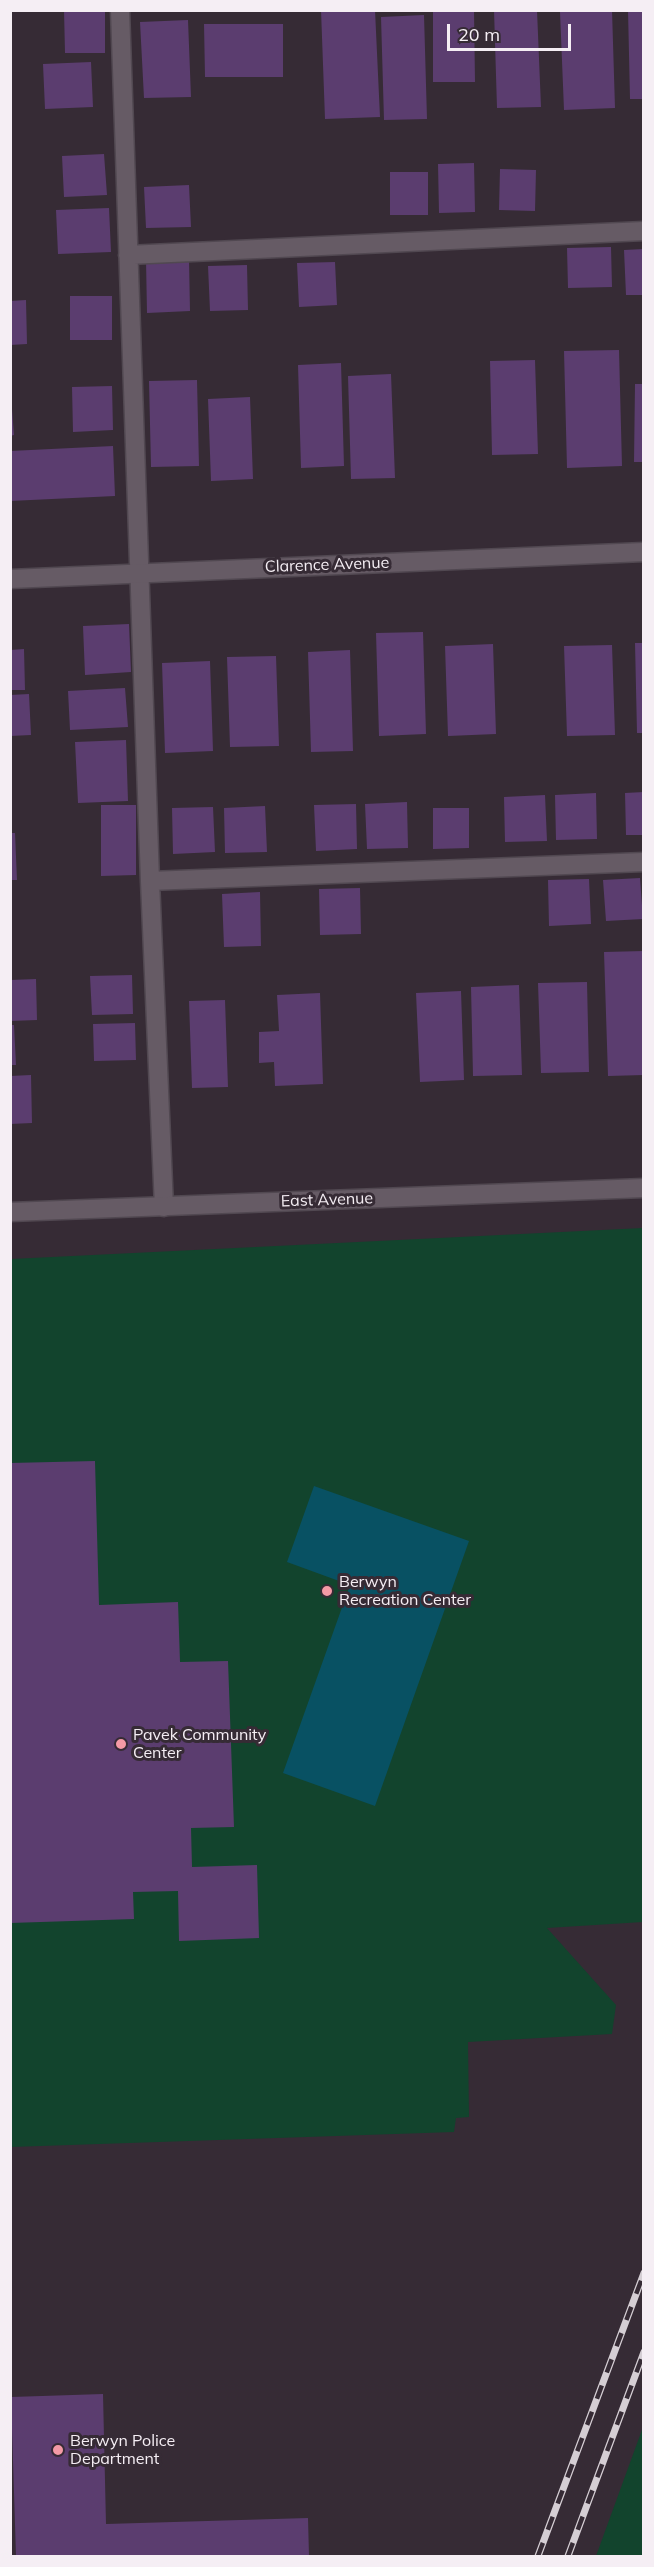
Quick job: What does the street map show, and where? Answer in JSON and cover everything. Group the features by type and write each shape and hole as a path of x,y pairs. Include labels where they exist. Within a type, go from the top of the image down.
{"street":[{"path":"120,10 150,881 164,1206"},
{"path":"128,255 644,231"},
{"name":"Clarence Avenue","path":"10,579 644,552"},
{"path":"150,881 644,862"},
{"name":"East Avenue","path":"10,1212 644,1188"}],"green space":[{"name":"Berwyn Recreation Center","path":"643,1228 643,1922 547,1928 616,2005 612,2034 468,2042 469,2117 456,2118 454,2132 11,2147 11,1259"},
{"path":"643,2427 643,2556 596,2556"}],"water":[{"path":"314,1486 469,1541 375,1806 283,1773 350,1585 287,1562"}],"building":[{"path":"64,10 105,10 105,53 65,53"},
{"path":"321,10 375,10 380,117 325,119"},
{"path":"433,10 474,10 475,82 433,82"},
{"path":"494,10 537,10 541,107 497,108"},
{"path":"612,10 615,108 564,110 560,12"},
{"path":"628,10 644,10 644,99 630,99"},
{"path":"424,15 427,119 384,120 381,17"},
{"path":"188,20 191,97 144,98 140,22"},
{"path":"204,24 283,24 283,77 205,77"},
{"path":"91,62 93,107 45,109 43,64"},
{"path":"104,154 107,195 64,197 62,156"},
{"path":"474,163 475,212 439,213 438,164"},
{"path":"500,169 536,170 535,211 499,210"},
{"path":"390,172 428,172 428,215 390,215"},
{"path":"189,185 191,227 146,228 144,187"},
{"path":"109,208 111,252 58,254 56,210"},
{"path":"611,247 612,287 568,288 567,248"},
{"path":"644,249 644,295 626,295 624,250"},
{"path":"189,259 190,311 147,313 146,260"},
{"path":"335,262 337,305 299,307 297,263"},
{"path":"247,265 248,310 210,311 208,266"},
{"path":"70,296 112,296 112,340 70,340"},
{"path":"26,300 27,344 10,345 10,301"},
{"path":"619,350 622,466 567,468 564,351"},
{"path":"535,360 538,454 492,455 490,361"},
{"path":"341,363 344,466 301,468 298,365"},
{"path":"391,374 395,478 351,479 348,376"},
{"path":"197,380 199,466 151,467 149,381"},
{"path":"635,384 644,384 644,462 634,462"},
{"path":"112,386 113,430 73,432 72,387"},
{"path":"250,397 253,479 211,481 208,399"},
{"path":"10,409 12,409 14,435 10,436"},
{"path":"113,446 115,496 10,501 10,451"},
{"path":"129,624 131,672 85,675 83,626"},
{"path":"423,632 426,734 379,736 376,633"},
{"path":"635,643 644,643 644,733 637,733"},
{"path":"493,644 496,734 448,736 445,646"},
{"path":"612,645 615,735 567,736 564,646"},
{"path":"24,649 25,690 10,690 10,650"},
{"path":"350,650 353,751 311,752 308,652"},
{"path":"276,656 279,746 230,747 227,657"},
{"path":"210,661 213,751 165,753 162,663"},
{"path":"125,688 128,727 70,730 68,691"},
{"path":"29,694 31,735 10,736 10,695"},
{"path":"126,740 128,801 78,803 75,742"},
{"path":"644,792 644,835 626,835 625,793"},
{"path":"596,793 597,839 556,840 555,795"},
{"path":"545,795 547,841 505,842 504,797"},
{"path":"407,802 408,848 367,849 365,804"},
{"path":"356,804 357,849 316,851 314,805"},
{"path":"101,805 136,805 136,875 101,876"},
{"path":"265,806 267,852 225,853 224,808"},
{"path":"213,807 215,852 173,854 172,808"},
{"path":"433,808 469,808 469,848 433,849"},
{"path":"10,833 15,833 17,880 10,880"},
{"path":"640,878 643,919 606,921 603,880"},
{"path":"589,879 591,924 549,926 548,880"},
{"path":"360,888 361,934 320,935 319,889"},
{"path":"260,892 261,946 224,947 222,894"},
{"path":"644,951 644,1075 608,1076 604,952"},
{"path":"132,975 133,1014 92,1015 90,976"},
{"path":"36,979 37,1020 10,1021 10,980"},
{"path":"587,982 589,1072 541,1073 538,983"},
{"path":"519,985 522,1075 473,1076 471,987"},
{"path":"461,991 464,1080 420,1082 416,993"},
{"path":"320,993 323,1084 275,1086 274,1062 259,1063 259,1032 279,1031 277,995"},
{"path":"225,1000 228,1087 192,1088 189,1001"},
{"path":"135,1023 136,1060 94,1061 93,1024"},
{"path":"10,1025 14,1025 16,1065 10,1065"},
{"path":"31,1075 32,1123 10,1124 10,1076"},
{"name":"Pavek Community Center","path":"95,1461 99,1605 178,1602 180,1662 228,1661 234,1827 191,1828 192,1867 257,1865 259,1938 179,1941 178,1891 133,1892 134,1919 10,1923 10,1463"},
{"name":"Berwyn Police Department","path":"103,2394 106,2524 308,2518 309,2556 16,2556 11,2397"}],"railway":[{"path":"538,2556 644,2273"},
{"path":"568,2556 644,2352"}],"place":[{"name":"Berwyn Recreation Center","path":"327,1591"},
{"name":"Pavek Community Center","path":"121,1744"},
{"name":"Berwyn Police Department","path":"58,2450"}]}
